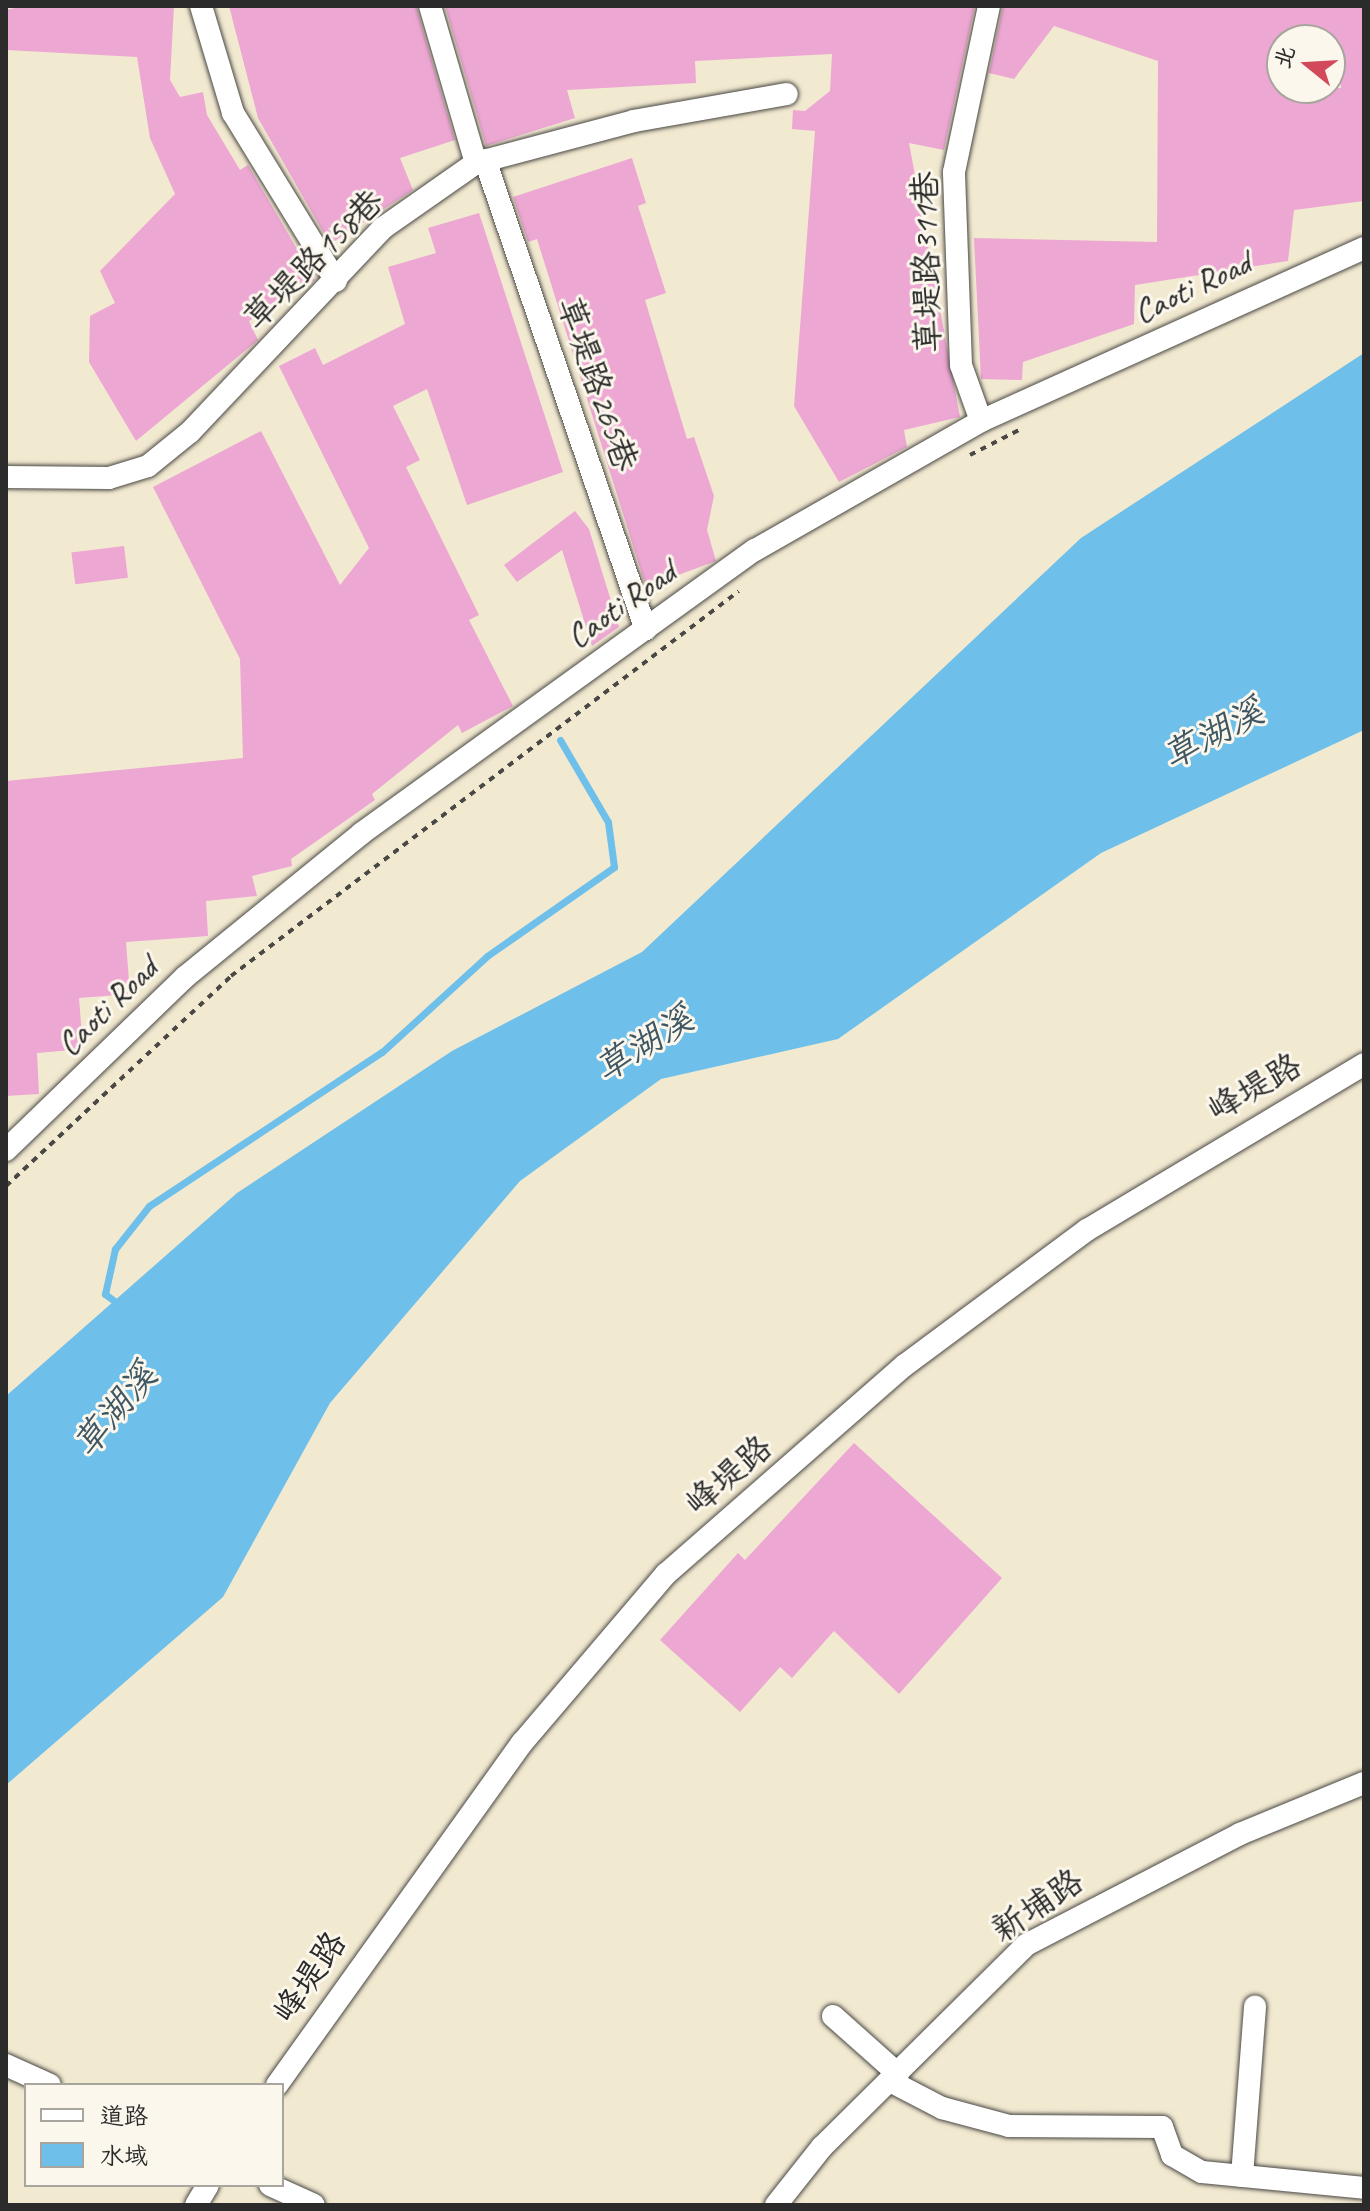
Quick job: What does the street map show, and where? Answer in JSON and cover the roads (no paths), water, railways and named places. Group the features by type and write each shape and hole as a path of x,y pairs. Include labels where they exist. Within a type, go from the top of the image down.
{"street":[{"path":"201,6 233,113 336,281"},
{"name":"草堤路265巷","path":"430,6 481,162 646,629"},
{"name":"草堤路311巷","path":"981,421 961,365 954,172 989,6"},
{"name":"草堤路158巷","path":"6,477 109,478 148,466 336,281 383,228 481,162 634,121 787,94"},
{"name":"Caoti Road","path":"6,1150 185,977 350,843 755,550 981,421 1364,248"},
{"name":"峰堤路","path":"278,2083 522,1743 666,1574 905,1365 1087,1230 1364,1064"},
{"name":"新埔路","path":"776,2205 822,2147 1026,1945 1063,1921 1364,1783"},
{"path":"1242,2176 1255,2006"},
{"path":"833,2016 894,2078 942,2108 1009,2126 1145,2122 1162,2127 1172,2155 1202,2172 1364,2188"},
{"path":"6,2065 46,2083"},
{"path":"196,2205 207,2187"},
{"path":"274,2187 314,2205"}],"water":[{"name":"草湖溪","path":"1364,353 1364,730 1101,853 838,1039 661,1079 520,1181 330,1403 223,1597 6,1785 6,1396 237,1193 452,1051 642,952 1081,538"}],"waterway":[{"path":"121,1306 105,1294 115,1249 149,1206 382,1052 487,956 614,867 608,822 560,740"}]}
